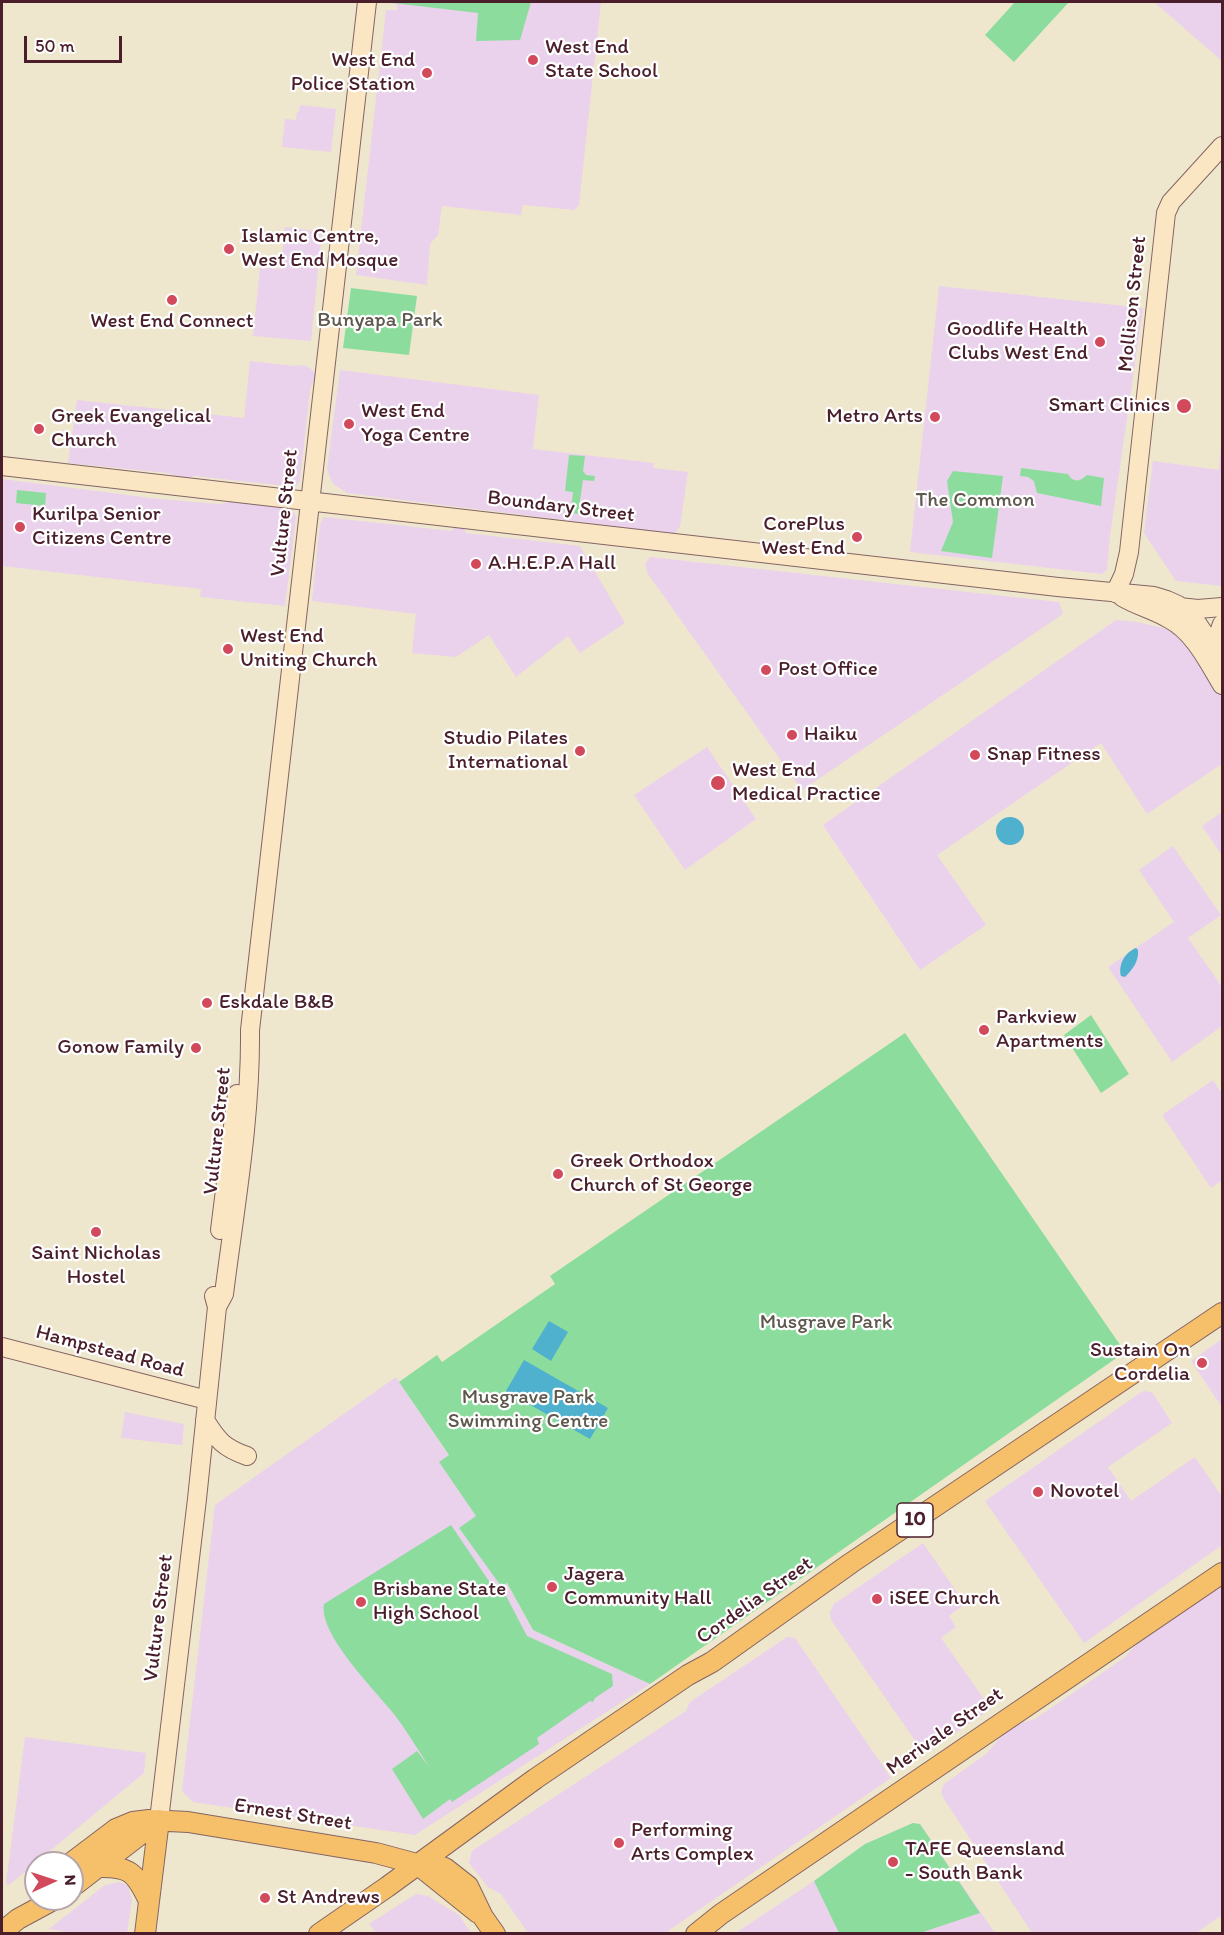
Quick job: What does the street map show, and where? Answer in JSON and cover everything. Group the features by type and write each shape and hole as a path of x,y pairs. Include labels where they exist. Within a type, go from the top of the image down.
{"main road":[{"name":"Vulture Street","path":"145,1934 205,1420 217,1307 213,1291 228,1155 243,1054 250,1030 366,2"},
{"name":"Mollison Street","path":"1115,593 1124,574 1129,552 1166,213 1172,202 1222,146"},
{"name":"Boundary Street","path":"2,466 1154,596 1179,607"},
{"path":"1115,593 1133,604 1169,618 1181,627 1195,643 1222,685"},
{"path":"1179,607 1222,608"},
{"path":"1179,607 1197,622 1220,656"},
{"path":"1220,656 1218,635 1222,624"},
{"name":"Cordelia Street","path":"319,1934 535,1779 688,1675 712,1662 851,1563 1222,1313"},
{"name":"Hampstead Road","path":"2,1347 207,1400"},
{"path":"205,1420 222,1444 234,1452 247,1456"},
{"name":"Merivale Street","path":"696,1934 721,1914 1222,1573"},
{"path":"84,1878 159,1820"},
{"name":"Ernest Street","path":"84,1853 124,1825 159,1820 188,1822 376,1853 417,1864 483,1917 495,1934"},
{"path":"98,1867 116,1867 129,1871 138,1880 148,1899"},
{"path":"18,1919 24,1911"},
{"path":"2,1932 33,1911"}],"shaded area":[{"path":"387,2 601,2 579,205 574,210 523,205 521,215 442,206 438,235 430,244 427,285 356,275 386,10 397,10 397,4"},
{"path":"1154,2 1222,2 1222,61"},
{"path":"300,105 336,109 331,152 282,147 285,119 296,120"},
{"path":"285,227 322,232 311,341 253,336 260,267 281,269"},
{"path":"939,286 1143,308 1107,570 1102,574 910,552"},
{"path":"250,361 304,365 315,373 310,389 300,481 296,487 194,476 186,479 168,473 68,463 77,400 244,418"},
{"path":"340,370 539,395 533,449 654,463 653,468 688,472 680,526 675,534 347,493 333,484 327,469"},
{"path":"1222,436 1222,586 1176,581 1144,533 1153,461 1219,470"},
{"path":"2,479 159,499 220,504 235,501 281,506 288,509 294,512 296,517 285,606 200,597 201,589 2,566"},
{"path":"324,517 452,531 455,526 464,527 466,533 580,546 625,623 580,653 568,636 516,677 489,635 456,657 412,653 416,614 312,601 320,524"},
{"path":"650,557 1059,602 1063,614 802,790 648,574 645,564"},
{"path":"1116,620 1171,630 1185,642 1222,697 1222,764 1147,814 1101,743 937,855 986,925 920,970 823,825"},
{"path":"707,747 756,819 685,870 634,795"},
{"path":"1222,812 1222,855 1202,826"},
{"path":"1173,846 1221,915 1188,938 1222,987 1222,1026 1172,1062 1108,967 1174,922 1139,870"},
{"path":"1213,1080 1222,1094 1222,1180 1211,1188 1162,1115"},
{"path":"1222,1339 1222,1407 1191,1361"},
{"name":"Brisbane State High School","path":"396,1377 449,1456 440,1463 477,1517 459,1528 502,1586 506,1582 533,1630 650,1684 415,1835 193,1802 182,1791 215,1505"},
{"path":"1143,1391 1152,1392 1172,1423 1108,1467 1131,1501 1195,1457 1222,1497 1222,1545 1084,1643 985,1501"},
{"path":"125,1412 184,1424 182,1445 121,1438"},
{"path":"923,1543 965,1604 949,1616 956,1627 941,1638 991,1709 931,1749 926,1750 921,1749 831,1620 830,1612 834,1604"},
{"path":"1222,1582 1222,1915 1196,1933 1032,1933 944,1799 941,1792 944,1784 986,1754 1004,1733 1017,1724 1035,1719 1124,1658 1145,1635"},
{"path":"787,1637 795,1638 891,1778 665,1933 528,1933 501,1894 488,1887 469,1863 472,1851 686,1711 690,1702"},
{"path":"25,1737 146,1753 144,1773 50,1851 24,1851 24,1873 9,1885 6,1884"},
{"name":"TAFE Queensland - South Bank","path":"913,1823 920,1824 995,1933 734,1934 865,1844"},
{"path":"120,1882 128,1886 132,1900 127,1933 78,1934 49,1929 72,1911 84,1911 84,1902 105,1885"},
{"path":"416,1894 428,1896 459,1915 471,1933 376,1933 369,1924"}],"green space":[{"path":"393,2 531,2 520,40 476,41 478,13"},
{"path":"1015,2 1069,2 1014,62 985,35"},
{"name":"Bunyapa Park","path":"351,288 417,296 409,355 343,348"},
{"path":"569,455 585,456 583,471 586,475 595,476 594,481 583,480 578,514 563,511 571,508 573,492 565,491"},
{"path":"1021,468 1068,474 1072,479 1077,480 1087,475 1104,478 1101,506 1037,493 1034,481 1020,476"},
{"name":"The Common","path":"953,471 1003,476 992,558 941,551 953,522 947,481"},
{"path":"17,490 46,493 45,506 16,503"},
{"path":"1091,1015 1129,1074 1101,1093 1064,1035"},
{"name":"Musgrave Park","path":"905,1033 1125,1352 650,1684 533,1630 507,1583 501,1586 459,1528 476,1516 439,1462 449,1455 399,1382 437,1355 442,1362 555,1284 550,1276"},
{"path":"451,1525 499,1596 504,1592 527,1636 612,1674 613,1686 595,1698 593,1702 590,1701 537,1738 539,1744 452,1802 450,1799 423,1819 392,1769 417,1751 430,1768 394,1714 339,1646 330,1631 324,1604"},
{"name":"TAFE Queensland - South Bank","path":"913,1823 920,1824 980,1913 920,1933 839,1933 814,1881 865,1844"}],"water":[{"path":"1010,817 1020,821 1024,831 1020,841 1010,845 1000,841 996,831 1000,821"},
{"path":"1136,948 1138,958 1135,965 1125,977 1121,976 1123,959"},
{"path":"549,1321 568,1332 551,1361 532,1349"},
{"path":"524,1360 608,1408 590,1439 506,1391"}],"place":[{"name":"West End State School","path":"533,60"},
{"name":"West End Police Station","path":"427,73"},
{"name":"Islamic Centre, West End Mosque","path":"229,249"},
{"name":"West End Connect","path":"172,300"},
{"name":"Goodlife Health Clubs West End","path":"1100,342"},
{"name":"Smart Clinics","path":"1184,406"},
{"name":"Metro Arts","path":"935,417"},
{"name":"West End Yoga Centre","path":"349,424"},
{"name":"Greek Evangelical Church","path":"39,429"},
{"name":"Kurilpa Senior Citizens Centre","path":"20,527"},
{"name":"CorePlus West End","path":"857,537"},
{"name":"A.H.E.P.A Hall","path":"476,564"},
{"name":"West End Uniting Church","path":"228,649"},
{"name":"Post Office","path":"766,670"},
{"name":"Haiku","path":"792,735"},
{"name":"Studio Pilates International","path":"580,751"},
{"name":"Snap Fitness","path":"975,755"},
{"name":"West End Medical Practice","path":"718,783"},
{"name":"Eskdale B&B","path":"207,1003"},
{"name":"Parkview Apartments","path":"984,1030"},
{"name":"Gonow Family","path":"196,1048"},
{"name":"Greek Orthodox Church of St George","path":"558,1174"},
{"name":"Saint Nicholas Hostel","path":"96,1232"},
{"name":"Sustain On Cordelia","path":"1202,1363"},
{"name":"Novotel","path":"1038,1492"},
{"name":"Jagera Community Hall","path":"552,1587"},
{"name":"iSEE Church","path":"877,1599"},
{"name":"Brisbane State High School","path":"361,1602"},
{"name":"Performing Arts Complex","path":"619,1843"},
{"name":"TAFE Queensland - South Bank","path":"893,1862"},
{"name":"St Andrews","path":"265,1898"}],"park label":[{"name":"Musgrave Park Swimming Centre","path":"528,1410"}]}
